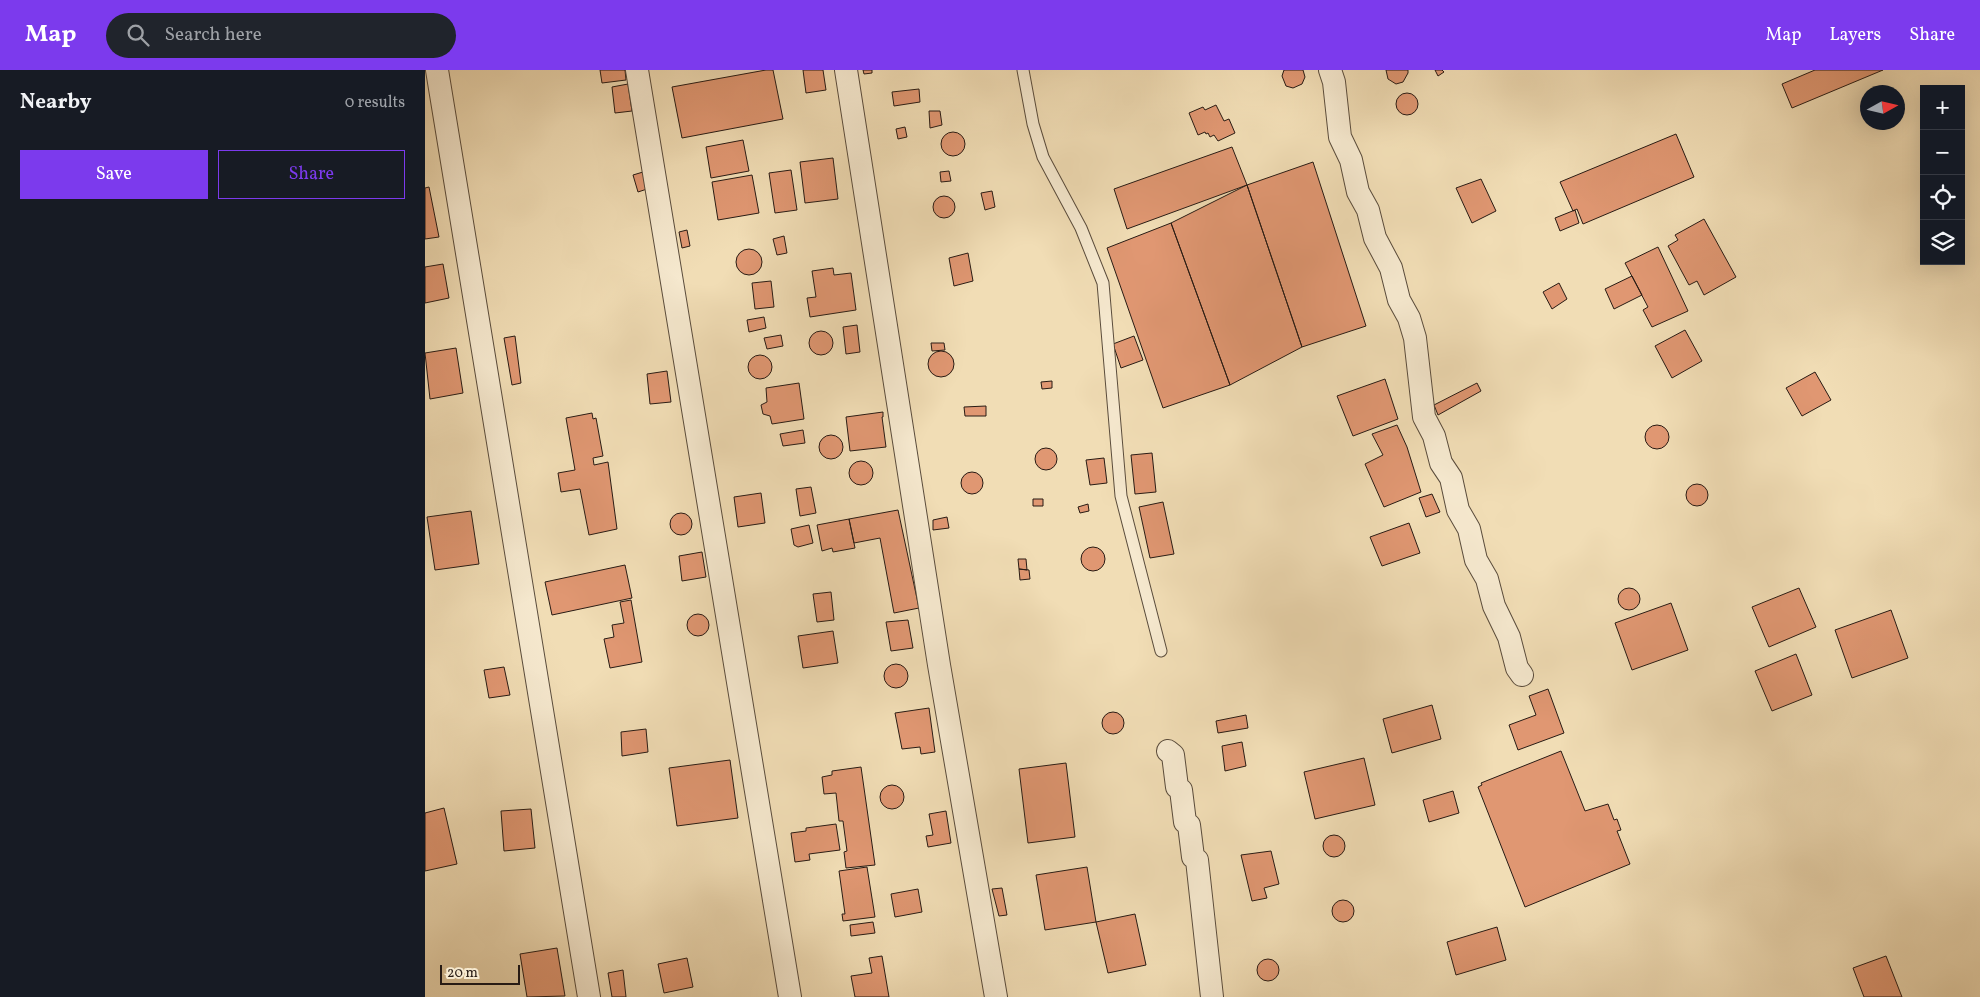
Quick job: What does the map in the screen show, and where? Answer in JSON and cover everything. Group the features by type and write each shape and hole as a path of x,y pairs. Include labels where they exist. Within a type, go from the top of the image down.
{"street":[{"path":"437,70 589,997"},
{"path":"637,70 790,997"},
{"path":"846,70 939,665 996,997"},
{"path":"1330,70 1334,82 1340,137 1351,160 1358,192 1369,210 1375,238 1391,268 1399,300 1409,318 1415,338 1424,417 1434,436 1441,463 1451,478 1459,510 1469,529 1476,560 1487,579 1494,606 1509,636 1517,668 1522,675"},
{"path":"1169,751 1173,755 1177,787 1181,790 1185,822 1189,826 1193,857 1197,860 1213,997"}],"lane":[{"path":"1023,70 1033,124 1043,157 1081,228 1103,283 1121,496 1161,651"}],"building":[{"path":"600,70 625,70 626,80 602,83"},
{"path":"773,70 783,119 682,138 672,87"},
{"path":"803,70 823,70 826,90 806,93"},
{"path":"863,70 872,70 872,73 864,74"},
{"path":"1284,70 1303,70 1305,77 1302,84 1293,88 1286,86 1282,76"},
{"path":"1386,70 1408,70 1408,73 1403,82 1396,84 1388,79"},
{"path":"1435,70 1442,70 1444,72 1438,76"},
{"path":"1815,70 1883,70 1792,108 1782,84"},
{"path":"628,84 632,111 615,113 612,87"},
{"path":"919,89 920,102 894,106 892,92"},
{"path":"1407,93 1415,96 1418,104 1415,112 1407,115 1399,112 1396,104 1399,96"},
{"path":"1216,105 1224,121 1229,119 1235,133 1218,141 1214,135 1210,137 1205,132 1198,135 1189,113 1203,107 1205,110"},
{"path":"929,111 940,111 942,125 930,128"},
{"path":"905,127 907,137 898,139 896,129"},
{"path":"953,132 961,136 965,144 961,152 953,156 945,152 941,144 945,136"},
{"path":"1676,134 1694,177 1583,224 1577,209 1573,211 1560,182"},
{"path":"743,140 749,171 711,178 706,147"},
{"path":"1232,147 1247,185 1127,229 1114,189"},
{"path":"833,158 838,199 805,203 800,162"},
{"path":"1313,162 1366,326 1302,347 1247,185"},
{"path":"791,170 797,210 775,213 769,173"},
{"path":"949,171 951,181 941,182 940,172"},
{"path":"643,172 647,189 638,192 633,175"},
{"path":"752,175 759,213 718,220 712,182"},
{"path":"1481,179 1496,211 1472,223 1456,188"},
{"path":"1247,185 1302,347 1230,385 1171,223"},
{"path":"429,187 439,237 425,239 425,188"},
{"path":"992,191 995,207 985,210 981,193"},
{"path":"944,196 952,199 955,207 952,215 944,218 936,215 933,207 936,199"},
{"path":"1575,210 1579,223 1560,231 1555,218"},
{"path":"1704,219 1736,277 1704,295 1697,281 1689,285 1668,246 1678,240 1675,235"},
{"path":"1171,223 1230,385 1163,408 1107,248"},
{"path":"687,230 690,246 682,248 679,232"},
{"path":"784,236 787,253 777,255 773,239"},
{"path":"1658,247 1688,311 1652,327 1643,310 1648,307 1625,263"},
{"path":"749,249 758,253 762,262 758,271 749,275 740,271 736,262 740,253"},
{"path":"968,253 973,281 954,286 949,258"},
{"path":"443,264 449,298 425,303 425,267"},
{"path":"833,268 834,275 851,273 856,310 810,317 807,298 816,297 812,271"},
{"path":"1632,276 1642,295 1614,309 1605,289"},
{"path":"771,281 774,307 755,309 752,283"},
{"path":"1559,283 1567,299 1552,309 1543,292"},
{"path":"764,317 766,328 749,332 747,320"},
{"path":"857,325 860,352 846,354 843,327"},
{"path":"1685,330 1702,361 1672,378 1655,346"},
{"path":"821,331 830,334 833,343 830,352 821,355 812,352 809,343 812,334"},
{"path":"781,335 783,346 767,349 764,338"},
{"path":"515,336 521,383 512,385 504,338"},
{"path":"1134,336 1143,360 1121,368 1113,344"},
{"path":"931,343 944,343 945,350 932,351"},
{"path":"456,348 463,393 430,399 425,353"},
{"path":"941,351 950,355 954,364 950,373 941,377 932,373 928,364 932,355"},
{"path":"760,355 765,356 771,362 771,372 765,378 760,379 755,378 749,372 748,367 749,362 755,356"},
{"path":"667,371 671,402 650,404 647,374"},
{"path":"1815,372 1831,400 1802,416 1786,388"},
{"path":"1385,379 1398,419 1353,436 1337,396"},
{"path":"1052,381 1052,388 1042,389 1041,382"},
{"path":"799,383 804,419 772,424 770,416 763,414 761,405 767,402 766,388"},
{"path":"1477,383 1481,391 1438,415 1434,405"},
{"path":"986,406 986,416 965,416 964,407"},
{"path":"883,412 886,447 850,451 846,417"},
{"path":"592,413 593,419 596,418 603,456 593,458 594,465 608,462 617,529 589,535 580,489 561,492 558,473 575,470 566,418"},
{"path":"1397,425 1407,447 1421,492 1384,507 1365,464 1383,455 1372,434"},
{"path":"1657,425 1666,428 1669,437 1666,446 1657,449 1648,446 1645,437 1648,428"},
{"path":"803,430 805,443 783,446 780,434"},
{"path":"831,435 840,438 843,447 840,456 831,459 822,456 819,447 822,438"},
{"path":"1046,448 1054,451 1057,459 1054,467 1046,470 1038,467 1035,459 1038,451"},
{"path":"1152,453 1156,492 1135,494 1131,455"},
{"path":"1104,458 1107,483 1090,485 1086,460"},
{"path":"861,461 870,464 873,473 870,482 861,485 852,482 849,473 852,464"},
{"path":"972,472 980,475 983,483 980,491 972,494 964,491 961,483 964,475"},
{"path":"1697,484 1705,487 1708,495 1705,503 1697,506 1689,503 1686,495 1689,487"},
{"path":"811,487 816,513 800,516 796,489"},
{"path":"761,493 765,523 738,527 734,497"},
{"path":"1432,494 1440,512 1426,517 1419,498"},
{"path":"1033,499 1043,499 1043,506 1033,506"},
{"path":"1163,502 1174,554 1150,558 1139,507"},
{"path":"1088,504 1089,511 1080,513 1078,507"},
{"path":"898,510 919,608 894,613 880,538 854,543 849,519"},
{"path":"471,511 479,564 435,570 427,517"},
{"path":"681,513 689,516 692,524 689,532 681,535 673,532 670,524 673,516"},
{"path":"947,517 949,528 933,530 933,520"},
{"path":"849,519 855,548 833,552 832,548 822,551 817,525"},
{"path":"1409,523 1420,553 1382,566 1370,537"},
{"path":"809,525 813,543 798,547 794,545 791,529"},
{"path":"1093,547 1101,551 1105,559 1101,567 1093,571 1085,567 1081,559 1085,551"},
{"path":"702,552 706,577 682,581 679,556"},
{"path":"1018,559 1026,559 1027,570 1019,569"},
{"path":"625,565 632,598 552,615 545,582"},
{"path":"1019,569 1029,570 1030,579 1020,580"},
{"path":"1629,588 1637,591 1640,599 1637,607 1629,610 1621,607 1618,599 1621,591"},
{"path":"1799,588 1816,627 1769,647 1752,607"},
{"path":"831,592 834,620 817,622 813,594"},
{"path":"631,600 642,662 610,668 604,639 614,637 612,625 624,623 620,602"},
{"path":"1671,603 1688,650 1632,670 1615,623"},
{"path":"1891,610 1908,658 1852,678 1835,630"},
{"path":"698,614 706,617 709,625 706,633 698,636 690,633 687,625 690,617"},
{"path":"908,620 913,648 891,651 886,622"},
{"path":"833,631 838,663 803,668 798,636"},
{"path":"1796,654 1812,695 1772,711 1755,671"},
{"path":"896,664 905,667 908,676 905,685 896,688 887,685 884,676 887,667"},
{"path":"504,667 510,695 489,698 484,670"},
{"path":"1548,689 1564,733 1518,750 1509,725 1536,715 1529,696"},
{"path":"1432,705 1441,739 1392,753 1383,719"},
{"path":"929,708 935,752 921,754 920,747 902,749 895,713"},
{"path":"1113,712 1121,715 1124,723 1121,731 1113,734 1105,731 1102,723 1105,715"},
{"path":"1246,715 1248,728 1218,733 1216,721"},
{"path":"646,729 648,752 622,756 621,732"},
{"path":"1242,742 1246,766 1225,771 1222,746"},
{"path":"1561,751 1585,811 1608,804 1614,820 1617,819 1621,830 1617,831 1630,864 1525,907 1478,787 1482,785 1481,783"},
{"path":"1364,758 1375,805 1315,819 1304,772"},
{"path":"730,760 738,818 677,826 669,768"},
{"path":"1066,763 1075,837 1028,843 1019,769"},
{"path":"861,767 875,865 846,868 844,852 847,851 843,821 839,821 836,793 824,794 822,777 832,775 832,771"},
{"path":"892,785 901,788 904,797 901,806 892,809 883,806 880,797 883,788"},
{"path":"1453,791 1459,813 1429,822 1423,800"},
{"path":"444,808 457,864 425,871 425,813"},
{"path":"531,809 535,848 504,851 501,811"},
{"path":"946,811 951,843 928,847 926,836 933,835 929,814"},
{"path":"836,824 840,850 809,854 810,860 795,862 791,833 806,831 806,828"},
{"path":"1334,835 1342,838 1345,846 1342,854 1334,857 1326,854 1323,846 1326,838"},
{"path":"1271,851 1279,884 1264,888 1267,898 1252,901 1241,855"},
{"path":"867,867 875,917 843,921 842,914 845,914 839,871"},
{"path":"1087,867 1096,922 1045,930 1036,875"},
{"path":"1002,888 1007,915 999,916 992,889"},
{"path":"918,889 922,912 895,917 891,894"},
{"path":"1343,900 1351,903 1354,911 1351,919 1343,922 1335,919 1332,911 1335,903"},
{"path":"1135,914 1146,965 1108,973 1096,922"},
{"path":"873,922 875,933 851,936 850,925"},
{"path":"1497,927 1506,960 1456,975 1447,942"},
{"path":"557,948 565,996 527,997 520,954"},
{"path":"882,956 889,997 855,997 851,976 872,973 869,958"},
{"path":"1886,956 1902,997 1864,997 1853,968"},
{"path":"687,958 693,987 664,993 658,964"},
{"path":"1268,959 1276,962 1279,970 1276,978 1268,981 1260,978 1257,970 1260,962"},
{"path":"623,970 626,997 612,997 608,973"}]}
